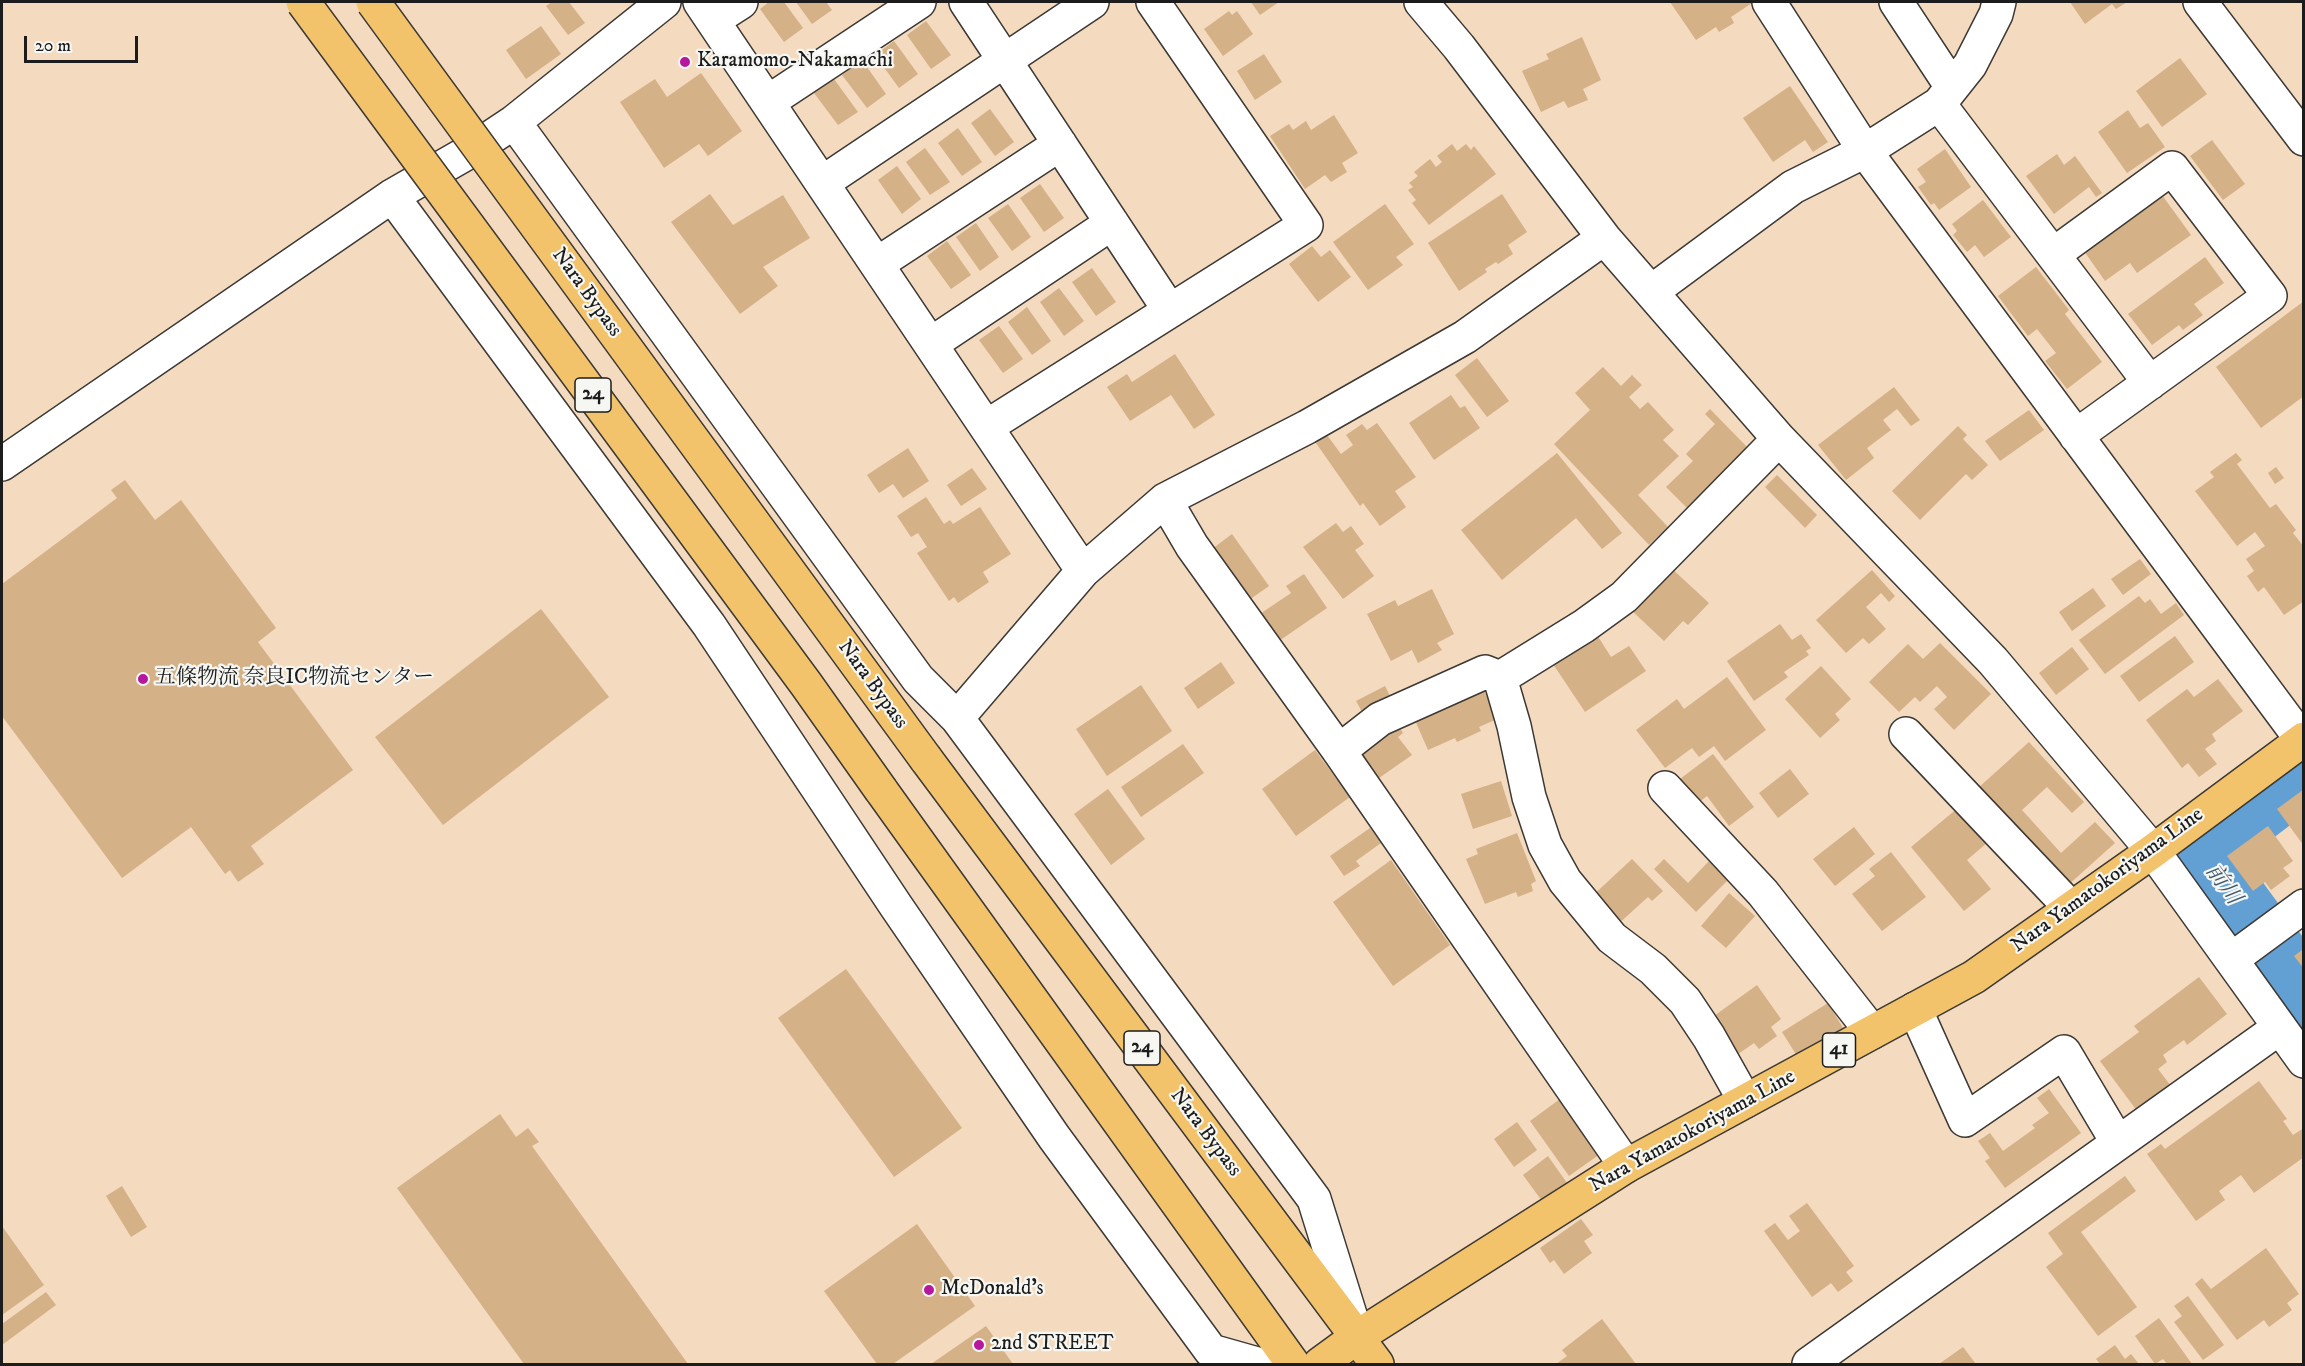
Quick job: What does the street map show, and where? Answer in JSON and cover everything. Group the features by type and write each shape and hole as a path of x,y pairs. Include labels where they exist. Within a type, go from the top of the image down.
{"main road":[{"name":"24","path":"303,2 806,684 1293,1365"},
{"name":"Nara Bypass","path":"373,2 926,759 1377,1365"},
{"name":"Nara Yamatokoriyama Line","path":"1320,1365 1357,1337 1626,1166 1974,977 2153,851 2303,739"}],"street":[{"path":"364,2 472,150"},
{"path":"2,464 392,196 472,150 514,122 664,2"},
{"path":"741,2 707,11 1083,571"},
{"path":"768,102 919,2"},
{"path":"966,2 1170,311"},
{"path":"822,183 1092,2"},
{"path":"986,427 1306,225 1153,2"},
{"path":"1421,2 1459,47 1604,238 1779,439 1993,661 2153,851 2304,1061"},
{"path":"1769,2 1865,151 2303,739"},
{"path":"1896,2 1946,96 2054,255 2150,383"},
{"path":"1651,292 1794,187 1865,151 1946,96 1970,65 1996,14 1999,2"},
{"path":"2200,2 2304,139"},
{"path":"514,122 918,679 957,718 1314,1199 1357,1337"},
{"path":"877,264 1060,144"},
{"path":"2054,255 2172,168 2270,296 2076,436"},
{"path":"392,196 709,625 1054,1137 1210,1351 1257,1365"},
{"path":"931,344 1112,223"},
{"path":"957,718 1083,571 1165,500 1306,427 1465,337 1604,238"},
{"path":"1500,678 1584,626 1624,597 1779,439"},
{"path":"1165,500 1192,546 1339,751 1626,1166"},
{"path":"1339,751 1380,719 1485,672 1500,678"},
{"path":"1500,678 1514,726 1529,796 1545,845 1565,881 1612,938 1653,969 1685,1001 1709,1037 1745,1101"},
{"path":"1906,734 2072,908"},
{"path":"1665,788 1763,893 1872,1032"},
{"path":"2232,959 2304,906"},
{"path":"1915,1009 1965,1120 2064,1052 2118,1143"},
{"path":"1809,1365 2279,1028"}],"building":[{"path":"552,2 569,2 585,23 568,35 546,6"},
{"path":"769,2 784,2 803,28 784,42 760,9"},
{"path":"796,2 826,2 832,10 812,24"},
{"path":"1251,2 1279,2 1260,15"},
{"path":"1670,2 1752,3 1731,17 1734,23 1719,32 1716,27 1696,40"},
{"path":"2070,2 2127,2 2116,9 2112,4 2085,24"},
{"path":"1229,11 1232,15 1237,11 1253,34 1223,56 1204,29"},
{"path":"926,21 951,55 931,69 907,35"},
{"path":"541,26 561,54 526,79 506,50"},
{"path":"1582,37 1601,80 1583,89 1588,100 1568,108 1564,101 1541,112 1522,71 1549,59 1546,54"},
{"path":"894,41 918,74 899,88 875,55"},
{"path":"1264,54 1282,82 1255,100 1237,71"},
{"path":"2180,58 2207,94 2162,127 2136,91"},
{"path":"862,60 886,94 867,108 842,75"},
{"path":"701,73 742,131 708,156 699,144 664,168 620,102 655,79 667,97"},
{"path":"834,79 858,112 838,125 814,93"},
{"path":"1790,86 1828,142 1813,152 1805,140 1773,162 1743,118"},
{"path":"990,109 1014,142 995,156 971,123"},
{"path":"2128,110 2140,128 2148,123 2165,147 2127,173 2098,132"},
{"path":"1334,115 1358,153 1342,163 1347,172 1331,182 1325,175 1305,189 1270,136 1289,124 1293,130 1306,121 1311,130"},
{"path":"958,128 982,162 962,176 938,143"},
{"path":"2212,140 2245,184 2223,200 2190,156"},
{"path":"1452,144 1457,151 1466,144 1471,150 1474,146 1496,174 1429,225 1412,203 1416,200 1408,190 1413,187 1409,183 1418,176 1414,172 1430,159 1436,167 1442,162 1437,156"},
{"path":"925,148 950,182 930,195 906,162"},
{"path":"1945,149 1971,187 1939,210 1934,203 1931,205 1918,187 1926,182 1917,169"},
{"path":"2057,154 2064,165 2075,156 2102,193 2096,197 2089,187 2054,214 2026,176"},
{"path":"897,166 921,199 902,214 878,180"},
{"path":"1040,184 1064,218 1044,232 1020,198"},
{"path":"710,194 733,225 783,195 810,238 763,267 778,286 740,314 671,222"},
{"path":"1502,194 1527,232 1508,245 1513,254 1485,269 1487,272 1459,291 1428,243"},
{"path":"2162,195 2191,235 2137,273 2130,263 2105,281 2084,251"},
{"path":"1983,200 2011,237 1984,257 1975,245 1967,252 1953,235 1957,231 1952,224"},
{"path":"1008,204 1031,237 1012,251 988,218"},
{"path":"1385,204 1414,244 1396,257 1403,265 1368,290 1333,242"},
{"path":"976,223 999,257 980,271 956,237"},
{"path":"947,241 971,275 951,289 927,256"},
{"path":"1312,246 1321,257 1330,250 1351,277 1318,302 1289,264"},
{"path":"2205,257 2224,283 2194,304 2203,315 2183,330 2179,325 2152,345 2128,314"},
{"path":"2036,267 2069,310 2065,314 2102,362 2067,389 2045,361 2056,353 2037,329 2028,336 1998,296"},
{"path":"1092,268 1116,302 1096,316 1072,282"},
{"path":"1059,288 1084,321 1064,336 1040,302"},
{"path":"2304,301 2304,396 2261,428 2216,367"},
{"path":"1027,307 1051,341 1032,355 1008,322"},
{"path":"999,326 1023,359 1003,373 979,340"},
{"path":"1175,354 1215,415 1194,429 1171,395 1130,421 1107,387 1127,374 1132,382"},
{"path":"1477,358 1509,401 1487,417 1455,375"},
{"path":"1603,367 1621,386 1632,375 1642,385 1629,397 1640,409 1648,402 1674,430 1663,440 1679,456 1638,495 1668,527 1649,545 1554,444 1590,410 1575,393"},
{"path":"1894,387 1920,420 1911,426 1897,409 1883,420 1891,430 1867,448 1874,458 1846,480 1818,445"},
{"path":"1451,395 1460,408 1465,406 1480,428 1434,460 1409,423"},
{"path":"1710,409 1749,449 1688,509 1666,487 1693,461 1686,454 1715,424 1705,414"},
{"path":"2029,410 2044,430 2000,461 1985,441"},
{"path":"1377,423 1416,477 1395,491 1406,507 1380,526 1363,503 1360,506 1316,443 1327,435 1341,454 1353,445 1346,435 1362,424 1367,430"},
{"path":"1958,426 1967,435 1963,439 1988,465 1972,480 1966,474 1920,520 1892,491"},
{"path":"908,448 929,481 903,498 893,484 879,493 867,475"},
{"path":"1557,453 1622,533 1602,549 1576,518 1502,580 1461,530"},
{"path":"2236,453 2242,460 2237,464 2270,508 2276,504 2296,530 2293,533 2304,547 2304,601 2284,615 2264,587 2258,592 2247,576 2254,571 2246,559 2265,546 2255,532 2237,546 2195,491 2214,477 2210,472"},
{"path":"2276,467 2284,478 2275,484 2268,473"},
{"path":"972,468 987,489 961,506 947,485"},
{"path":"1777,475 1817,515 1805,528 1765,487"},
{"name":"五條物流 奈良IC物流センター","path":"125,480 155,520 181,500 276,628 258,642 353,770 251,846 264,864 238,882 230,870 225,874 191,827 122,878 2,716 2,584 117,498 111,490"},
{"path":"926,497 944,524 950,520 953,524 980,507 1011,554 983,572 989,582 958,603 954,597 949,601 917,553 927,547 918,533 911,537 897,516"},
{"path":"1336,523 1343,532 1351,526 1364,544 1355,550 1374,576 1343,599 1303,547"},
{"path":"1232,534 1269,586 1249,600 1212,549"},
{"path":"2140,559 2151,574 2123,595 2111,579"},
{"path":"1669,566 1709,603 1688,625 1683,621 1664,641 1629,608"},
{"path":"1872,570 1895,596 1889,602 1881,593 1866,607 1886,629 1869,644 1863,638 1846,653 1816,620"},
{"path":"1304,574 1327,608 1276,643 1257,616 1291,593 1286,586"},
{"path":"2093,588 2106,606 2072,631 2059,612"},
{"path":"1432,589 1454,634 1437,643 1442,650 1418,663 1412,650 1391,661 1367,614 1395,600 1398,606"},
{"path":"2139,596 2145,603 2150,599 2161,614 2176,603 2184,615 2105,674 2079,640"},
{"path":"541,609 609,697 443,825 375,737"},
{"path":"1780,624 1792,640 1801,634 1811,648 1806,651 1809,655 1784,672 1788,677 1754,701 1727,661"},
{"path":"1597,635 1611,657 1629,646 1646,671 1585,712 1553,664"},
{"path":"2175,636 2194,662 2139,702 2120,676"},
{"path":"1940,643 1991,694 1954,730 1934,709 1947,697 1937,686 1920,702 1915,697 1899,712 1869,682 1908,644 1923,659"},
{"path":"2072,647 2089,669 2056,695 2039,673"},
{"path":"1221,662 1235,683 1198,709 1184,688"},
{"path":"1821,666 1851,699 1835,714 1840,720 1820,738 1785,699"},
{"path":"1727,677 1766,730 1725,761 1714,746 1699,757 1692,748 1665,768 1636,730 1677,699 1684,709"},
{"path":"2218,679 2243,711 2212,734 2216,741 2205,749 2217,764 2199,777 2188,763 2182,768 2146,720 2187,689 2194,697"},
{"path":"1141,685 1172,731 1107,776 1076,729"},
{"path":"1385,686 1394,704 1366,719 1356,701"},
{"path":"1483,688 1497,719 1479,727 1481,731 1457,742 1455,738 1428,750 1414,718"},
{"path":"1396,722 1403,733 1398,737 1412,755 1379,778 1360,752"},
{"path":"2029,742 2084,802 2072,813 2047,787 2022,810 2061,853 2095,822 2115,843 2066,887 1977,789"},
{"path":"1183,744 1204,773 1141,817 1121,787"},
{"path":"1315,750 1350,797 1296,836 1262,789"},
{"path":"1713,754 1754,807 1729,826 1707,796 1694,806 1676,782"},
{"path":"1790,769 1809,794 1778,818 1759,793"},
{"path":"1501,781 1512,816 1473,829 1461,794"},
{"path":"1108,789 1145,839 1111,865 1074,814"},
{"path":"2304,789 2304,846 2277,809"},
{"path":"1959,807 1988,842 1967,860 1991,889 1964,911 1911,847"},
{"path":"2268,826 2293,861 2283,868 2290,876 2271,890 2265,882 2253,891 2227,856"},
{"path":"1854,827 1875,854 1835,886 1813,859"},
{"path":"1370,828 1381,843 1356,861 1360,866 1344,876 1330,856"},
{"path":"1517,833 1536,881 1531,884 1533,891 1518,897 1516,892 1485,904 1466,859 1478,854 1476,849"},
{"path":"1891,852 1926,897 1882,931 1852,894 1875,876 1869,869"},
{"path":"1632,859 1663,891 1652,901 1648,897 1616,926 1589,899"},
{"path":"1664,859 1688,883 1710,860 1729,879 1696,912 1654,869"},
{"path":"1391,860 1450,945 1393,986 1333,902"},
{"path":"1729,893 1755,916 1726,948 1701,926"},
{"path":"2302,950 2304,953 2304,969 2294,956"},
{"path":"846,969 962,1128 894,1177 778,1018"},
{"path":"2199,977 2227,1014 2187,1045 2184,1040 2163,1055 2167,1062 2158,1069 2171,1086 2137,1111 2100,1061 2139,1032 2134,1026"},
{"path":"1757,985 1781,1019 1771,1027 1777,1036 1759,1049 1754,1043 1734,1057 1707,1021"},
{"path":"1828,1003 1843,1028 1797,1056 1782,1032"},
{"path":"2259,1081 2287,1119 2283,1121 2293,1135 2304,1128 2304,1157 2254,1193 2241,1175 2219,1191 2225,1200 2196,1221 2147,1154 2161,1144 2165,1149"},
{"path":"2049,1089 2081,1133 2005,1188 1985,1161 1990,1158 1978,1141 1990,1133 2003,1151 2035,1128 2032,1125 2049,1113 2037,1098"},
{"path":"1560,1099 1600,1154 1569,1176 1530,1121"},
{"path":"500,1114 516,1137 528,1128 539,1142 532,1146 688,1364 524,1364 397,1188"},
{"path":"1517,1122 1537,1150 1514,1167 1494,1139"},
{"path":"1548,1156 1567,1183 1542,1201 1523,1175"},
{"path":"2125,1176 2136,1191 2081,1232 2137,1307 2098,1336 2046,1267 2063,1254 2048,1233"},
{"path":"122,1186 147,1227 131,1237 106,1196"},
{"path":"1807,1203 1854,1266 1846,1272 1853,1281 1838,1292 1831,1283 1812,1297 1764,1231 1775,1223 1788,1240 1800,1231 1789,1216"},
{"path":"1581,1219 1593,1235 1584,1241 1592,1253 1564,1274 1554,1260 1550,1263 1540,1248"},
{"path":"917,1224 975,1306 893,1364 877,1364 824,1291"},
{"path":"2,1226 44,1285 2,1315"},
{"path":"2266,1248 2299,1294 2287,1303 2292,1310 2269,1327 2264,1320 2237,1340 2195,1284 2202,1278 2211,1289"},
{"path":"46,1292 56,1305 2,1345 2,1324"},
{"path":"2188,1296 2224,1345 2203,1360 2174,1322 2182,1316 2174,1306"},
{"path":"2159,1318 2192,1364 2167,1364 2163,1359 2155,1364 2135,1336"},
{"path":"1602,1319 1636,1364 1556,1364 1567,1356 1562,1350"},
{"name":"2nd STREET","path":"986,1326 1013,1364 931,1364"},
{"path":"2115,1345 2125,1359 2131,1354 2139,1364 2100,1364 2096,1359"},
{"path":"1963,1347 1976,1364 1939,1364"}],"waterway":[{"name":"前川","path":"2304,771 2198,852 2304,997"}],"place":[{"name":"Karamomo-Nakamachi","path":"685,62"},
{"name":"五條物流 奈良IC物流センター","path":"143,679"},
{"name":"McDonald's","path":"929,1290"},
{"name":"2nd STREET","path":"979,1345"}]}
